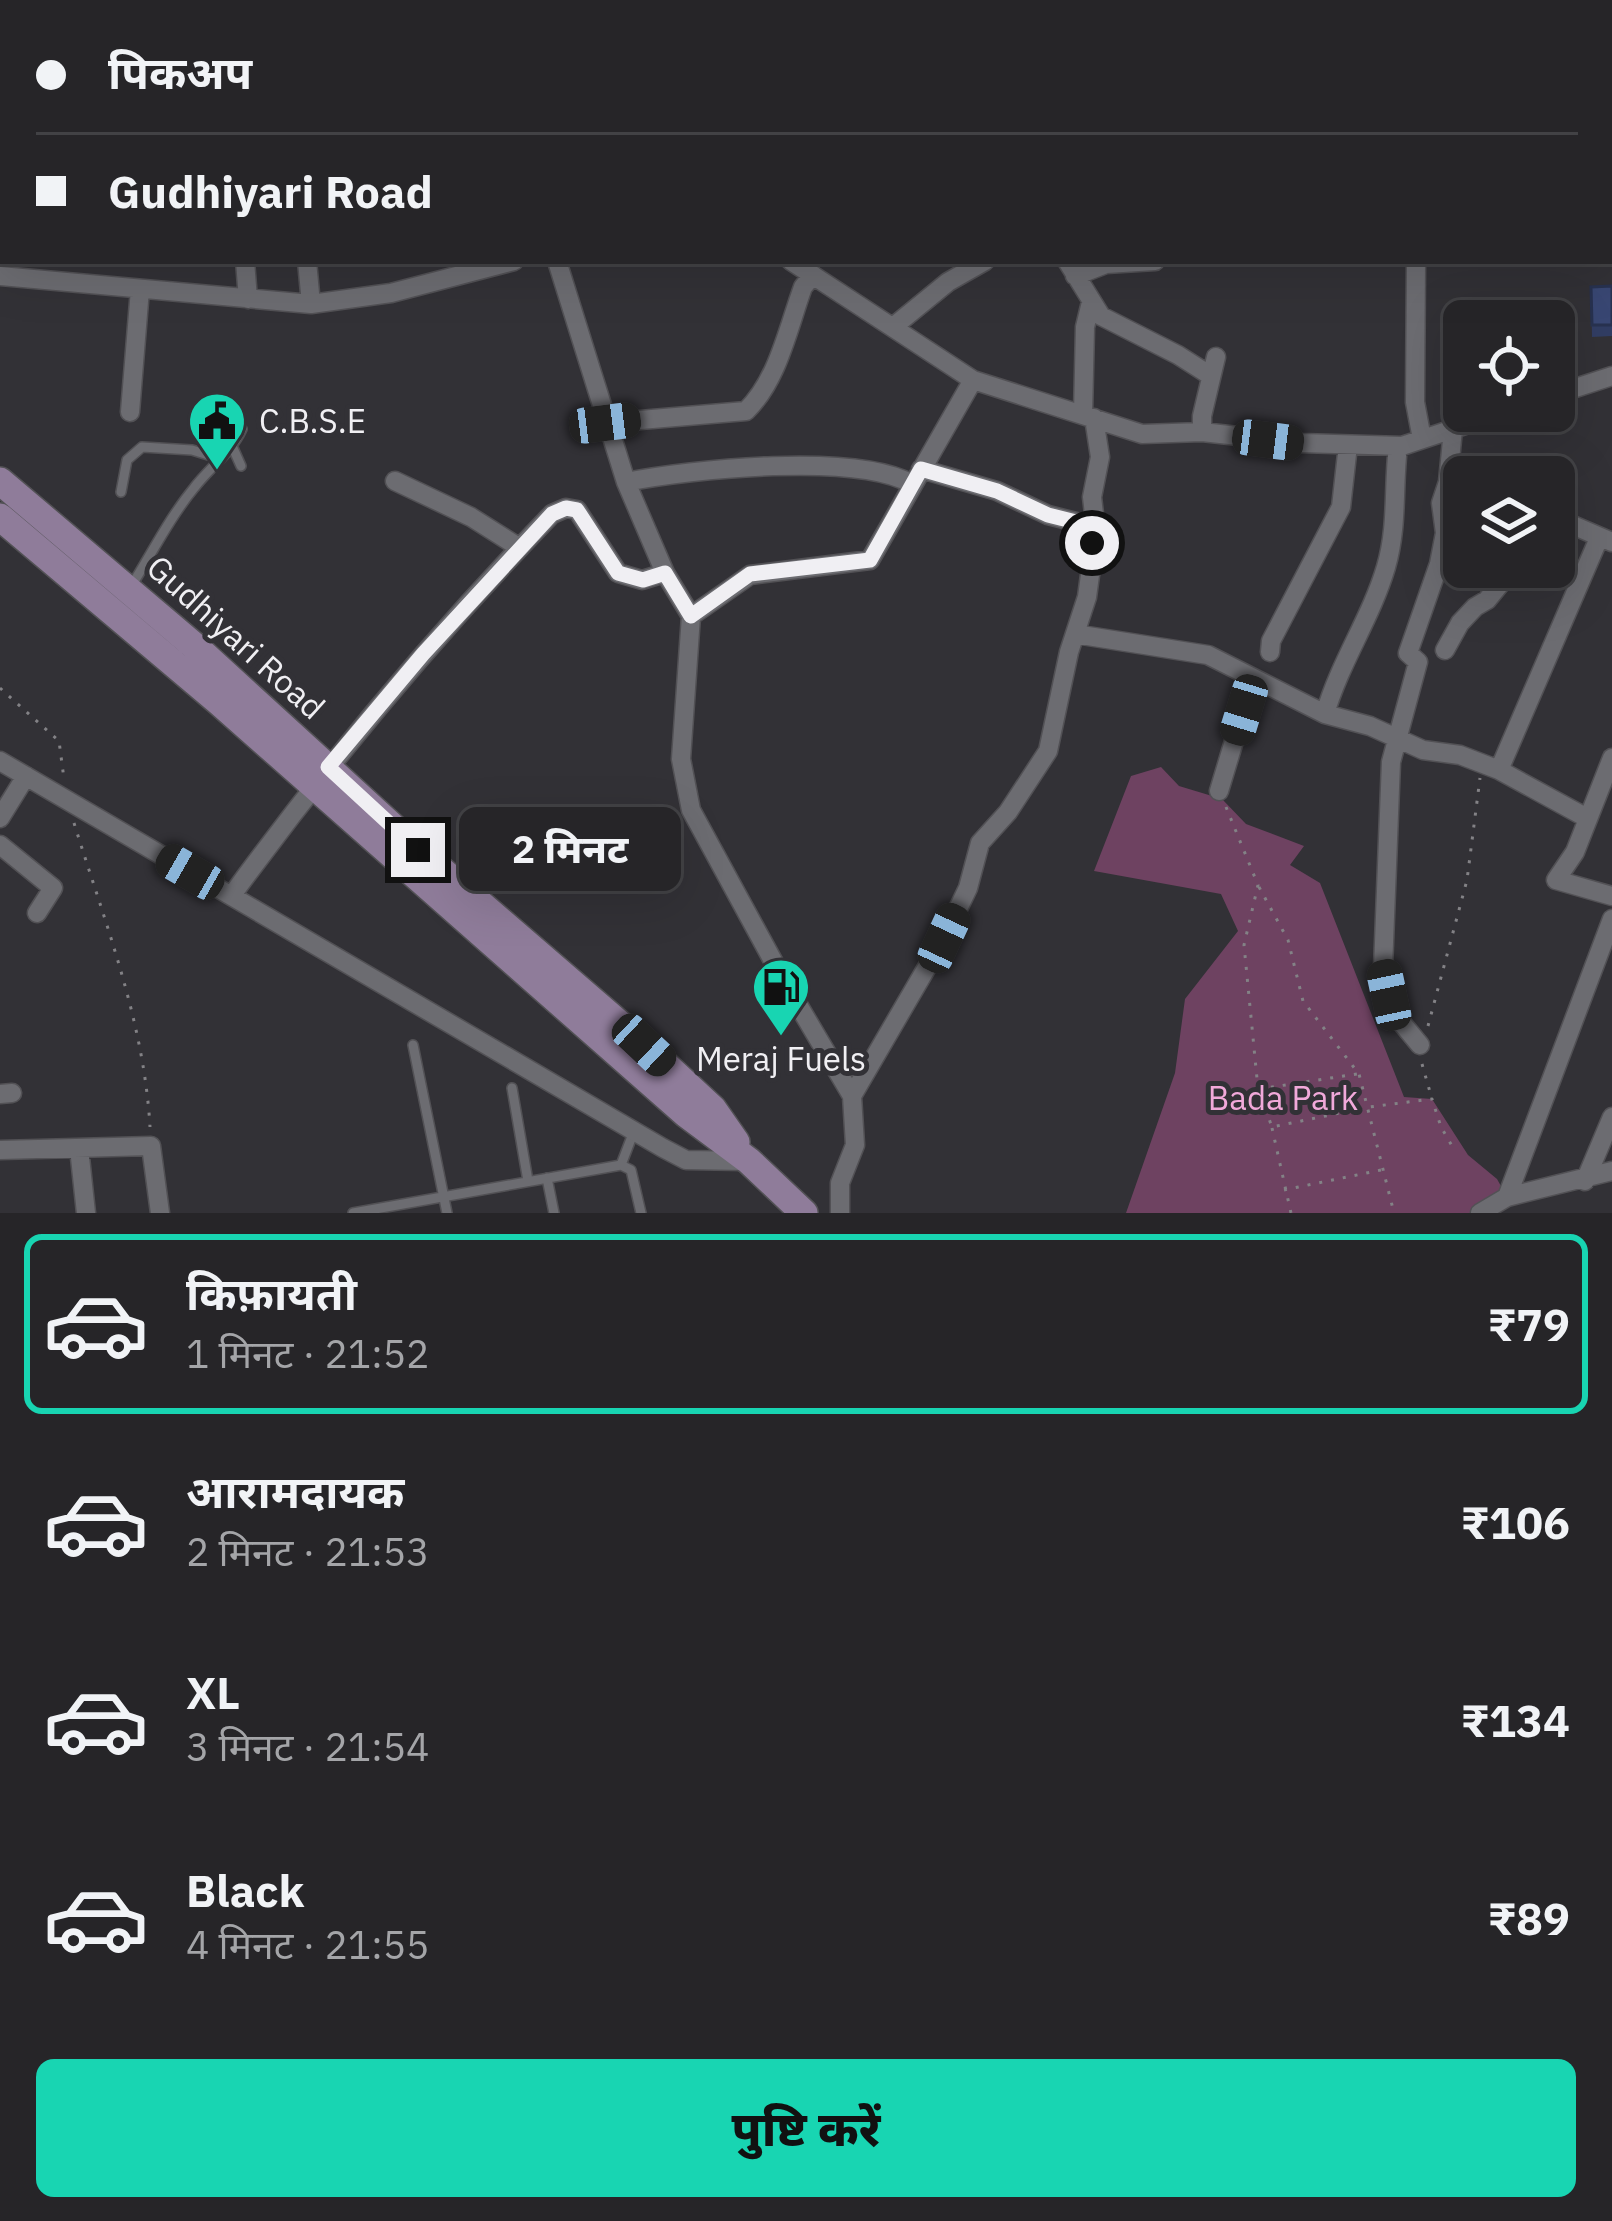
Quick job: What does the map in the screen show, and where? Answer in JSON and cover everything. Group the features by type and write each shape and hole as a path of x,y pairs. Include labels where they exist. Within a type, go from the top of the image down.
{"street":[{"path":"245,264 248,299"},
{"path":"307,264 311,304"},
{"path":"0,276 311,304 391,293 502,264"},
{"path":"558,264 626,482 665,573 691,616 681,759 691,810 852,1096 855,1144 840,1183 840,1213"},
{"path":"796,264 973,380 1142,434 1202,432 1398,446 1445,432"},
{"path":"893,327 948,282 980,264"},
{"path":"1106,264 1071,268 1101,316 1178,355 1213,366 1202,432"},
{"path":"1416,264 1414,402 1422,440"},
{"path":"605,423 746,411 759,399 771,375 803,287 813,275"},
{"path":"130,412 140,289"},
{"path":"852,1096 944,938 968,888 980,843 1008,812 1048,751 1087,597 1096,527 1092,497 1100,458 1088,416 1084,327 1091,302"},
{"path":"1575,388 1612,376"},
{"path":"691,616 750,574 870,560 973,380"},
{"path":"1270,652 1271,641 1341,507 1348,445"},
{"path":"1325,714 1386,568 1398,500 1398,446"},
{"path":"626,482 682,471 849,468 997,491 1048,515 1096,527"},
{"name":"Gudhiyari Road","path":"0,481 129,590 320,776 686,1114 749,1161 804,1213"},
{"path":"395,482 471,517 520,548"},
{"path":"232,895 320,776 552,514 566,508 577,510 618,573 643,580 665,573"},
{"name":"Gudhiyari Road","path":"0,518 320,776"},
{"path":"1490,767 1605,540 1575,524"},
{"path":"1420,1045 1400,1022 1383,968 1391,762 1418,662 1408,653 1443,543"},
{"path":"1445,650 1460,623 1497,588"},
{"path":"1076,634 1208,656 1325,714 1490,767 1587,818"},
{"path":"1219,790 1253,678"},
{"path":"1612,758 1575,852 1556,880 1612,896"},
{"path":"0,761 686,1160 749,1161"},
{"path":"0,818 26,776"},
{"path":"0,845 53,888 37,913"},
{"path":"1507,1197 1612,919"},
{"path":"1585,1181 1612,1117"},
{"path":"0,1150 151,1146 160,1213"},
{"path":"80,1148 86,1213"},
{"path":"1480,1213 1507,1197 1612,1172"}],"lane":[{"path":"129,590 190,492 218,458 233,448 242,429"},
{"path":"121,492 128,460 142,447 192,450 218,458"},
{"path":"233,448 241,466"},
{"path":"413,1045 447,1213"},
{"path":"512,1088 528,1181"},
{"path":"621,1165 634,1131"},
{"path":"353,1213 621,1165 632,1170 641,1213"},
{"path":"547,1178 554,1213"}],"path":[{"path":"0,688 59,741 66,800 128,990 148,1083 151,1146"},
{"path":"1455,1151 1441,1127 1420,1045 1439,995 1490,767"},
{"path":"1219,790 1258,885 1288,940 1303,1001 1358,1074 1394,1213"},
{"path":"1258,885 1244,945 1258,1089 1272,1126 1291,1213"},
{"path":"1258,1089 1358,1074"},
{"path":"1272,1126 1432,1099"},
{"path":"1284,1190 1382,1169"}],"green space":[{"name":"Bada Park","path":"1161,767 1179,786 1222,799 1246,824 1304,846 1290,865 1320,883 1404,1097 1432,1099 1468,1155 1497,1179 1507,1197 1473,1213 1126,1213 1175,1073 1185,999 1238,931 1221,894 1094,871 1131,776"}],"building":[{"path":"1612,286 1612,325 1592,325 1591,287"}],"place":[{"name":"C.B.S.E","path":"217,472"},
{"name":"Meraj Fuels","path":"781,1038"}],"route":[{"path":"418,850 328,767 423,654 552,514 566,508 577,510 618,573 643,580 665,573 691,616 750,574 870,560 921,469 997,491 1048,515 1096,527 1092,543"}]}
